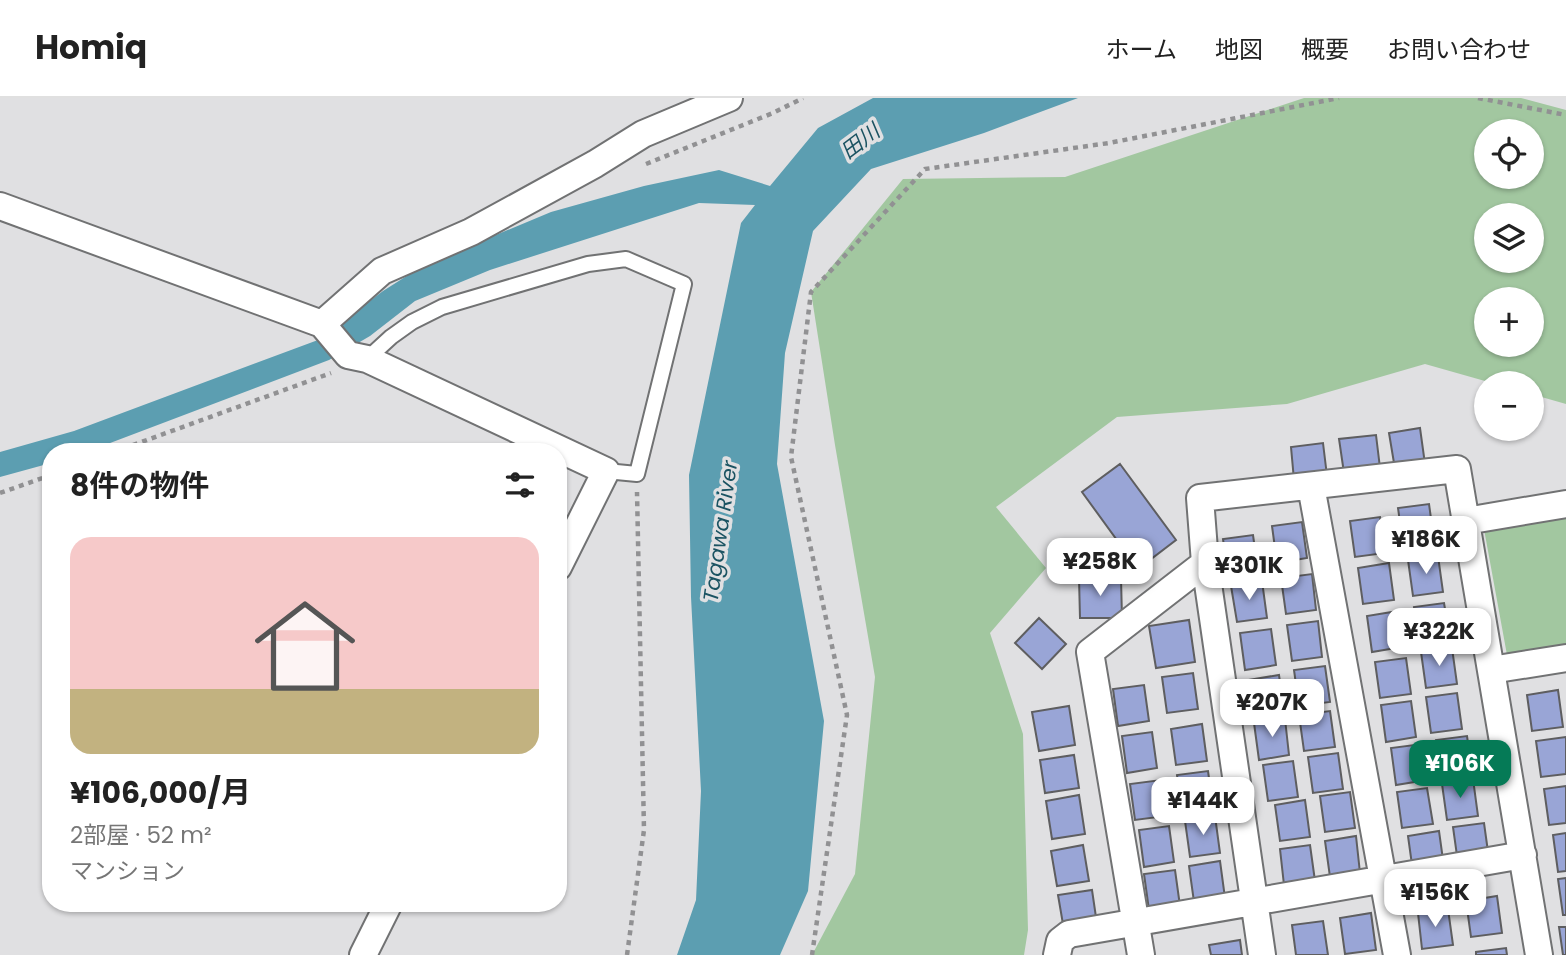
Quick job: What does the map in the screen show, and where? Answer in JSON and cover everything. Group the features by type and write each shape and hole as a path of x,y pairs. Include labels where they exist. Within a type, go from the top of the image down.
{"street":[{"path":"322,324 382,271 471,232 595,164 643,134 729,98"},
{"path":"0,206 322,324 357,357 545,443"},
{"path":"567,453 606,471 567,548"},
{"path":"1262,955 1205,563 1200,498 1457,469 1539,955"},
{"path":"1311,486 1397,955"},
{"path":"1466,521 1566,504"},
{"path":"1140,955 1090,652 1205,563"},
{"path":"1490,670 1566,658"},
{"path":"1057,955 1060,941 1069,934 1523,855"},
{"path":"362,955 384,912"}],"lane":[{"path":"357,357 412,321 442,307 588,264 626,259 684,284 637,474 606,471"}],"path":[{"path":"645,164 773,113 803,98"},
{"path":"812,955 847,715 790,457 811,292 925,169 1109,143 1339,98"},
{"path":"1478,98 1566,115"},
{"path":"137,443 357,357"},
{"path":"627,955 644,830 637,474"},
{"path":"0,493 42,478"}],"green space":[{"path":"1304,98 1521,98 1566,110 1566,404 1544,398 1544,371 1474,371 1474,378 1425,364 1287,404 1117,417 996,507 1046,568 990,633 1023,734 1028,930 1024,955 812,955 855,874 875,677 811,292 903,179 1065,177"},
{"path":"1566,515 1566,644 1507,655 1484,529"}],"water":[{"path":"873,98 1078,98 984,133 871,169 813,231 785,353 777,464 824,721 808,891 780,955 677,955 696,900 701,791 691,597 689,475 741,223 755,205 699,203 490,270 415,301 370,336 329,360 110,443 42,443 42,465 0,477 0,452 74,431 318,340 383,291 424,265 551,212 644,186 719,170 770,186 818,128"}],"building":[{"path":"1420,428 1425,464 1395,469 1389,433"},
{"path":"1376,435 1380,468 1344,473 1339,439"},
{"path":"1323,443 1327,476 1294,480 1291,447"},
{"path":"1120,464 1176,540 1138,569 1082,492"},
{"path":"1429,504 1434,540 1403,544 1398,508"},
{"path":"1380,517 1385,553 1355,557 1350,521"},
{"path":"1302,522 1307,558 1277,563 1272,526"},
{"path":"1253,535 1258,571 1228,575 1223,539"},
{"path":"1438,556 1443,592 1413,596 1408,560"},
{"path":"1389,563 1394,600 1363,604 1358,568"},
{"path":"1312,574 1316,610 1286,614 1281,578"},
{"path":"1079,578 1121,578 1122,618 1080,618"},
{"path":"1262,581 1267,618 1237,622 1231,586"},
{"path":"1444,603 1450,639 1419,643 1414,607"},
{"path":"1398,611 1402,647 1372,652 1367,616"},
{"path":"1039,618 1066,644 1042,669 1015,643"},
{"path":"1189,620 1195,662 1156,668 1149,626"},
{"path":"1318,621 1322,657 1292,661 1287,625"},
{"path":"1271,629 1276,665 1245,670 1240,633"},
{"path":"1452,648 1457,684 1426,688 1421,652"},
{"path":"1406,658 1411,694 1380,698 1375,662"},
{"path":"1325,666 1330,702 1299,706 1294,670"},
{"path":"1193,673 1198,709 1167,713 1162,677"},
{"path":"1279,675 1284,712 1253,716 1248,680"},
{"path":"1144,685 1149,721 1118,726 1113,689"},
{"path":"1558,690 1563,727 1532,731 1527,695"},
{"path":"1457,693 1462,729 1431,733 1426,697"},
{"path":"1411,701 1416,737 1386,742 1381,705"},
{"path":"1069,706 1075,745 1039,751 1032,712"},
{"path":"1330,711 1335,747 1304,751 1299,715"},
{"path":"1285,719 1289,755 1259,760 1254,723"},
{"path":"1202,724 1207,761 1176,765 1171,729"},
{"path":"1152,732 1157,768 1127,773 1122,736"},
{"path":"1467,736 1472,772 1441,776 1436,740"},
{"path":"1566,737 1566,774 1541,777 1536,741"},
{"path":"1422,744 1427,780 1396,785 1391,748"},
{"path":"1338,753 1343,789 1313,793 1308,757"},
{"path":"1074,755 1079,788 1045,793 1040,760"},
{"path":"1293,761 1298,797 1268,801 1263,765"},
{"path":"1208,771 1213,807 1182,811 1177,775"},
{"path":"1473,779 1478,816 1447,820 1442,784"},
{"path":"1161,780 1166,816 1135,820 1130,784"},
{"path":"1566,786 1566,823 1549,825 1544,789"},
{"path":"1427,788 1433,824 1402,828 1397,792"},
{"path":"1350,792 1355,828 1325,832 1320,796"},
{"path":"1079,795 1085,834 1052,839 1046,801"},
{"path":"1305,800 1310,837 1280,841 1275,805"},
{"path":"1215,816 1220,853 1190,857 1185,821"},
{"path":"1484,823 1489,859 1458,863 1453,827"},
{"path":"1169,826 1174,862 1144,867 1139,830"},
{"path":"1439,831 1444,867 1413,872 1408,836"},
{"path":"1566,833 1566,871 1558,872 1553,835"},
{"path":"1356,836 1360,873 1330,877 1325,841"},
{"path":"1083,845 1089,881 1057,886 1051,851"},
{"path":"1310,845 1315,881 1284,885 1280,849"},
{"path":"1220,861 1225,898 1194,902 1189,866"},
{"path":"1175,870 1180,906 1149,910 1144,874"},
{"path":"1566,878 1566,915 1563,915 1558,879"},
{"path":"1092,890 1097,924 1064,930 1058,895"},
{"path":"1497,896 1502,933 1471,937 1466,901"},
{"path":"1448,909 1453,945 1422,949 1418,913"},
{"path":"1371,913 1376,950 1345,954 1340,918"},
{"path":"1323,921 1328,955 1296,955 1292,925"},
{"path":"1559,927 1566,927 1566,955 1563,955"},
{"path":"1240,940 1242,955 1211,955 1209,945"},
{"path":"1506,948 1507,955 1476,955 1476,952"}],"water label":[{"name":"田川","path":"860,141"},
{"name":"Tagawa River","path":"720,531"}]}
